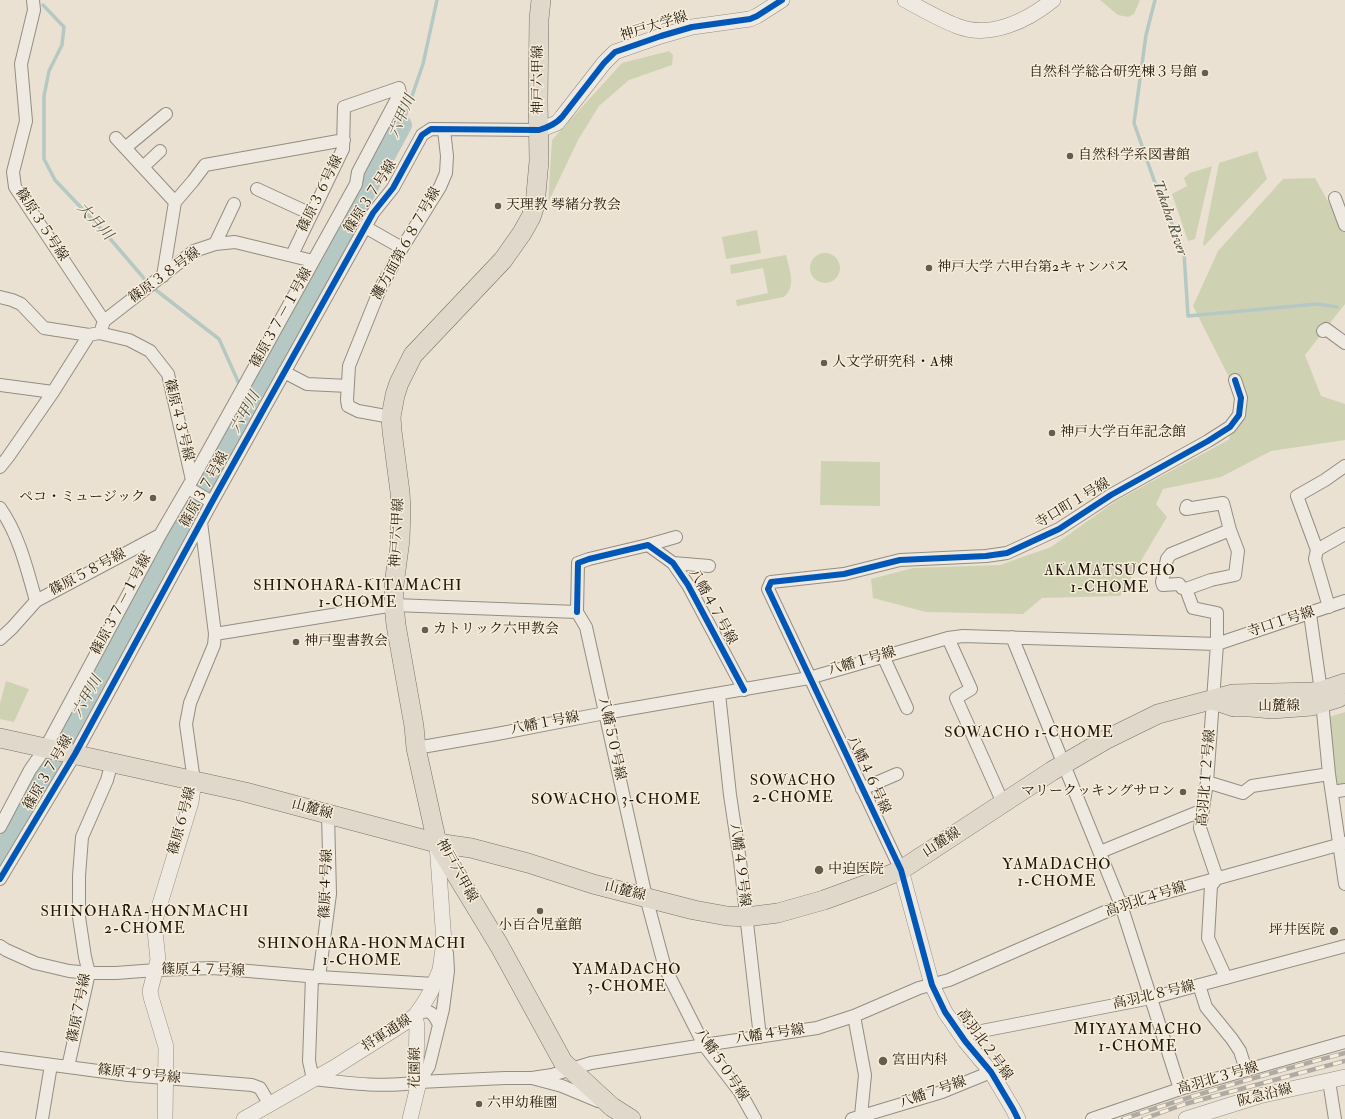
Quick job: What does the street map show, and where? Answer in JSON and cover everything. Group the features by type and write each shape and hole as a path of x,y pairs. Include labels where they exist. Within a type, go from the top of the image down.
{"main road":[{"name":"神戸六甲線","path":"540,0 538,186 535,205 531,217 503,260 413,355 399,383 395,395 392,431 401,509 400,540 394,585 394,606 414,726 416,748 437,843 499,945 563,1062 612,1107 631,1119"},
{"name":"山麓線","path":"0,738 244,792 437,843 471,848 528,863 593,884 706,913 746,917 774,914 809,904 872,882 900,870 1065,763 1105,740 1158,714 1213,700 1234,707 1272,709 1312,706 1322,697 1345,683"},
{"name":"山麓線","path":"1322,697 1345,696"}],"street":[{"name":"篠原３５号線","path":"33,0 34,10 21,64 26,121 13,172 15,187 104,322"},
{"name":"神戸大学線","path":"539,130 557,123 604,63 615,52 687,28 750,19 782,0"},
{"path":"905,0 956,26 979,30 990,30 1014,23 1038,11 1053,0"},
{"name":"篠原３６号線","path":"292,255 343,149 344,107 399,88"},
{"name":"篠原３７－１号線","path":"0,827 30,770 46,747 160,535 190,484 356,184 358,172 400,93 399,88"},
{"path":"125,148 166,114"},
{"name":"篠原３７号線","path":"0,879 75,754 372,213 393,188 422,135 431,129 539,130"},
{"name":"灘方面第６８７号線","path":"392,418 358,411 348,406 349,366 380,290 402,248 440,187 446,173 447,156 444,130"},
{"path":"116,138 175,202"},
{"path":"163,276 175,202 205,165 344,140"},
{"path":"143,167 160,151"},
{"path":"257,189 311,214"},
{"path":"1335,198 1345,225"},
{"path":"215,244 234,204"},
{"path":"365,227 402,248"},
{"name":"篠原３８号線","path":"0,467 104,322 194,251 215,244 235,242 313,261"},
{"name":"篠原４３号線","path":"0,297 21,304 44,328 129,340 150,351 168,374 190,484"},
{"path":"1323,331 1326,329 1345,343"},
{"path":"284,372 307,384 348,386"},
{"name":"寺口町１号線","path":"771,582 844,574 900,560 986,556 1007,553 1059,529 1111,495 1230,427 1240,415 1241,398 1234,380"},
{"path":"0,384 53,392"},
{"path":"1330,607 1315,558 1317,550 1297,496 1325,480 1345,466"},
{"path":"190,484 212,502"},
{"path":"1187,506 1186,510 1223,503 1230,530 1238,551 1235,575 1211,580 1186,589 1182,588 1179,584 1163,585 1162,582 1167,559 1171,554 1230,530"},
{"path":"0,508 8,520 24,559 36,601 0,639"},
{"name":"篠原６号線","path":"165,1119 166,1047 150,990 158,960 155,931 156,917 191,802 194,781 186,724 190,703 214,645 215,634 201,522"},
{"path":"1317,550 1345,534"},
{"name":"篠原５８号線","path":"36,601 160,535"},
{"path":"215,634 394,606 577,612 578,563 676,537"},
{"name":"八幡４７号線","path":"648,545 673,563 688,585 744,690"},
{"path":"673,563 709,566"},
{"name":"八幡４６号線","path":"771,582 768,589 900,870 932,985"},
{"name":"高羽北１２号線","path":"1186,589 1193,608 1217,613 1217,644 1207,782 1200,828 1217,878"},
{"name":"寺口１号線","path":"1217,644 1345,601"},
{"name":"八幡５０号線","path":"577,612 586,627 646,897 665,968 704,1045 740,1092 755,1119"},
{"path":"1310,614 1322,697 1329,774 1342,843 1345,884"},
{"name":"八幡１号線","path":"416,748 605,713 809,678 948,638 963,636 1217,644"},
{"path":"1012,637 1065,763 1121,905 1180,1089"},
{"path":"948,638 971,689 956,698 1003,803"},
{"path":"883,656 908,708"},
{"name":"八幡４９号線","path":"719,694 760,1037"},
{"name":"篠原７号線","path":"68,1067 89,973 79,917 79,876 82,837 107,780 112,762"},
{"path":"862,790 897,774"},
{"path":"1207,782 1243,793 1252,786 1329,774"},
{"path":"1332,792 1345,790"},
{"path":"1100,852 1203,810"},
{"name":"篠原４号線","path":"313,1079 309,1061 315,977 330,894 328,814"},
{"name":"将軍通線","path":"244,1119 335,1067 415,1016 424,1003 440,970 444,948 437,843"},
{"name":"高羽北４号線","path":"932,985 949,980 1121,905 1342,843"},
{"path":"1217,878 1211,886 1208,938 1226,978"},
{"name":"篠原４７号線","path":"0,946 35,963 69,971 89,973 213,968 315,977 434,984"},
{"name":"高羽北８号線","path":"961,1035 1151,998 1345,946"},
{"path":"313,1079 351,1084 406,1085 419,1082 429,1066 445,998 448,971 447,954 444,948"},
{"name":"八幡４号線","path":"419,1082 552,1076 591,1063 816,1028 854,1016 919,988 932,985"},
{"name":"高羽北２号線","path":"932,985 945,1012 961,1035 991,1072 1018,1119"},
{"path":"1199,985 1206,1007 1232,1039 1240,1052 1246,1070"},
{"path":"415,1016 423,1011 430,1012 435,1017 439,1025"},
{"name":"花園線","path":"410,1119 419,1082 416,1066 417,1026 415,1016"},
{"path":"854,1016 865,1075 856,1118"},
{"name":"高羽北３号線","path":"1092,1119 1180,1089 1345,1042"},
{"name":"篠原４９号線","path":"0,1058 128,1075 252,1085 260,1088 270,1104"},
{"path":"42,1119 51,1065"},
{"name":"八幡７号線","path":"856,1118 942,1092 991,1072"},
{"name":"阪急沿線","path":"1187,1119 1259,1096 1345,1077"},
{"name":"八幡４号線","path":"532,1078 574,1090 612,1107"},
{"path":"1329,1081 1335,1119"}],"green space":[{"path":"1100,0 1140,0 1134,14 1128,17 1118,15"},
{"path":"669,51 673,55 672,65 629,80 599,106 578,140 548,203 552,140 622,63"},
{"path":"1257,151 1267,179 1204,246 1203,244 1219,163"},
{"path":"1212,166 1195,239 1188,241 1172,194 1187,186 1184,178 1190,173"},
{"path":"1315,178 1345,232 1345,304 1305,355 1321,396 1345,404 1345,440 1271,451 1221,477 1163,489 1156,504 1167,517 1120,596 1042,598 1023,614 926,612 873,598 871,579 913,568 1000,565 1051,547 1116,501 1228,440 1245,409 1193,306 1218,251 1283,179"},
{"path":"757,230 761,253 726,259 722,237"},
{"path":"825,253 835,258 840,268 835,278 825,283 815,278 810,268 815,258"},
{"path":"786,255 791,277 788,293 784,297 737,306 736,300 768,293 763,268 731,274 730,265"},
{"path":"821,461 880,462 880,506 820,505"},
{"path":"6,681 29,689 14,722 0,719 0,703"},
{"path":"1345,712 1345,785 1337,786 1329,717"}],"waterway":[{"name":"六甲川","path":"402,125 423,64 437,0"},
{"name":"Takaha River","path":"1155,0 1146,35 1134,123 1155,183 1184,253 1188,316 1317,304 1337,307"},
{"name":"大月川","path":"43,5 64,27 62,45 49,71 44,96 44,159 55,180 106,234 148,283"},
{"name":"六甲川","path":"0,856 249,408 402,125"},
{"name":"大月川","path":"152,287 219,339 241,388"},
{"name":"大月川","path":"243,394 249,408"}],"railway":[{"path":"1123,1119 1233,1084 1345,1053"},
{"path":"1143,1119 1185,1104 1345,1061"}],"cycle path":[{"path":"0,879 75,754 212,502 373,213 393,188 422,135 431,129 539,130 546,128 562,117 604,63 615,52 692,27 750,19 782,0"},
{"path":"1018,1119 991,1072 965,1041 945,1012 932,985 901,870 768,589 771,582 844,574 900,560 986,556 1007,553 1059,529 1111,495 1208,441 1230,427 1239,415 1241,398 1235,380"},
{"path":"577,612 578,563 648,545 673,563 688,585 744,690"}],"place":[{"name":"自然科学総合研究棟３号館","path":"1205,73"},
{"name":"自然科学系図書館","path":"1070,156"},
{"name":"天理教 琴緒分教会","path":"498,206"},
{"name":"神戸大学 六甲台第2キャンパス","path":"929,268"},
{"name":"人文学研究科・A棟","path":"824,363"},
{"name":"神戸大学百年記念館","path":"1052,433"},
{"name":"ペコ・ミュージック","path":"153,498"},
{"name":"カトリック六甲教会","path":"425,630"},
{"name":"神戸聖書教会","path":"296,642"},
{"name":"マリークッキングサロン","path":"1183,792"},
{"name":"中迫医院","path":"819,870"},
{"name":"小百合児童館","path":"540,911"},
{"name":"坪井医院","path":"1334,931"},
{"name":"宮田内科","path":"883,1061"},
{"name":"六甲幼稚園","path":"479,1104"}],"district":[{"name":"AKAMATSUCHO 1-CHOME","path":"1110,580"},
{"name":"SHINOHARA-KITAMACHI 1-CHOME","path":"358,596"},
{"name":"SOWACHO 1-CHOME","path":"1029,734"},
{"name":"SOWACHO 2-CHOME","path":"793,790"},
{"name":"SOWACHO 3-CHOME","path":"616,801"},
{"name":"YAMADACHO 1-CHOME","path":"1057,874"},
{"name":"SHINOHARA-HONMACHI 2-CHOME","path":"145,922"},
{"name":"SHINOHARA-HONMACHI 1-CHOME","path":"362,954"},
{"name":"YAMADACHO 3-CHOME","path":"627,980"},
{"name":"MIYAYAMACHO 1-CHOME","path":"1138,1040"}]}
